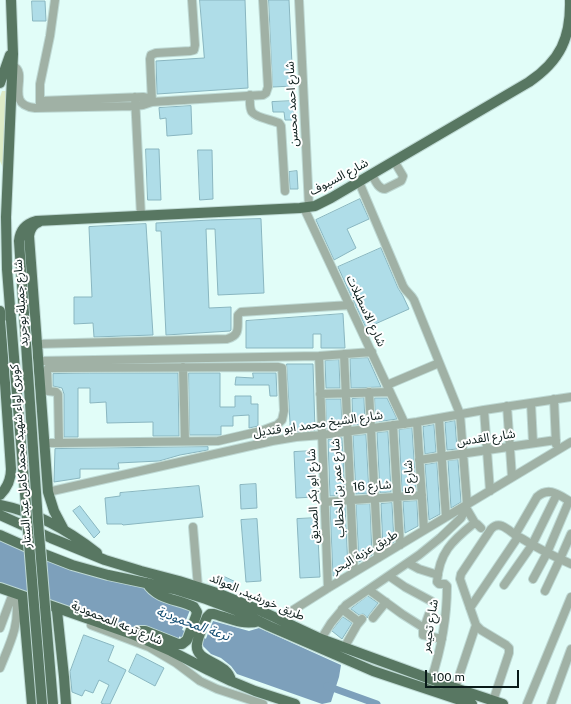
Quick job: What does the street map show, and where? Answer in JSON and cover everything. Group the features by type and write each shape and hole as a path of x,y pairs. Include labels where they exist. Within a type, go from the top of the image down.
{"main road":[{"path":"3,215 8,188 13,66 11,0"},
{"name":"شارع السيوف","path":"41,221 307,208 319,204 372,175 541,74 552,63 566,38 570,23 570,0"},
{"path":"0,83 13,46"},
{"path":"0,172 8,188"},
{"name":"كوبرى لواء شهيد محمد كامل عبد الستار","path":"3,215 42,704"},
{"name":"كوبرى لواء شهيد محمد كامل عبد الستار","path":"41,221 30,222 25,225 19,240 38,522 53,704"},
{"name":"شارع جميلة بوحريد","path":"41,221 32,226 29,236 44,443 48,492 54,511 64,530"},
{"path":"0,310 11,469 8,485 0,495"},
{"path":"0,505 25,512 47,521 85,544 105,560"},
{"name":"طريق خورشيد, العوائد","path":"0,515 105,560 198,586 238,601 344,648 431,680 503,704"},
{"name":"طريق خورشيد, العوائد","path":"0,535 72,565 108,575 174,589 206,599 373,671 472,704"},
{"path":"148,583 152,590 158,594 194,607 201,616"},
{"path":"0,588 132,634 171,651 231,681 255,691 295,704"},
{"path":"17,598 29,665 32,704"},
{"path":"57,612 66,704"},
{"path":"201,616 214,614 244,623 259,621"},
{"path":"192,642 201,616"},
{"path":"132,634 138,631 145,631 178,644 192,642"},
{"path":"192,642 202,656 225,669 229,673 231,681"},
{"path":"29,665 37,660 46,659 55,661 63,666"}],"street":[{"path":"40,105 40,84 50,36 55,0"},
{"path":"152,102 151,54 194,50 192,0"},
{"path":"13,66 16,67 18,71 19,98 27,107 40,105 135,101 145,97 152,102 263,95 268,89 263,0"},
{"name":"شارع احمد محسن","path":"299,0 307,208"},
{"path":"250,96 251,110 253,114 279,123 281,126 285,191"},
{"path":"135,101 141,216"},
{"path":"372,175 379,187 383,190 401,181 403,176 394,161"},
{"path":"321,639 342,609 408,563 440,538 461,518 466,505 460,414 412,295 406,291 403,286 359,182"},
{"name":"شارع الاسطبلات","path":"307,208 405,424"},
{"path":"37,344 226,339 234,336 236,333 238,329 238,315 241,312 350,305"},
{"path":"38,361 319,356 372,352"},
{"name":"شارع عمر بن الخطاب","path":"344,354 354,572"},
{"name":"شارع ابو بكر الصديق","path":"319,356 328,588"},
{"path":"320,394 369,392 388,388 439,363"},
{"path":"44,443 59,443 184,441 218,441 261,431 277,425 282,420 284,411 281,367 48,368 48,390 58,394 59,443"},
{"path":"183,368 184,441"},
{"path":"369,392 378,558"},
{"name":"شارع الشيخ محمد ابو قنديل","path":"48,492 272,441 439,419 507,406 571,397"},
{"path":"554,399 556,451"},
{"path":"531,403 533,443"},
{"path":"507,406 512,477"},
{"path":"484,410 490,491"},
{"path":"439,419 446,517"},
{"name":"شارع 5","path":"417,422 424,530"},
{"path":"393,425 400,545"},
{"name":"شارع القدس","path":"419,460 556,440"},
{"name":"طريق عزبة البحر","path":"279,619 354,572 571,442"},
{"path":"470,608 517,536 537,497 540,494 553,492 570,502 547,553 533,579"},
{"path":"504,585 532,544 557,494"},
{"name":"شارع 16","path":"325,502 422,495"},
{"path":"408,563 438,579 443,556 457,538 473,524 478,526 466,505"},
{"path":"493,701 509,653 509,648 481,630 476,625 460,579 461,574 491,529 498,525 503,526 517,536 547,553 571,564"},
{"path":"193,527 198,586"},
{"path":"545,591 571,534"},
{"path":"388,576 430,601"},
{"name":"شارع تحيمر","path":"431,680 442,639 447,606 447,586 438,579"},
{"path":"369,590 424,628"},
{"name":"شارع ترعه المحمودية","path":"0,592 134,641 176,663 200,680 217,689 263,704"},
{"path":"527,704 571,597"},
{"path":"0,628 17,598"},
{"path":"0,668 16,626 18,616 17,598"},
{"path":"373,618 386,602"},
{"path":"342,609 360,620 344,648"},
{"path":"429,614 423,631 424,635 442,639"},
{"path":"455,688 476,625"},
{"path":"551,704 571,649"}],"green space":[{"path":"2,91 6,91 3,168 0,161 0,97"}],"water":[{"path":"0,538 144,586 190,610 178,640 130,630 0,585"},
{"path":"213,621 249,631 259,628 341,665 339,677 331,702 322,704 237,674 231,666 221,658 211,654 203,646"}],"building":[{"path":"200,0 245,0 248,88 157,94 156,61 204,58"},
{"path":"269,0 289,0 293,86 273,87"},
{"path":"32,1 45,1 46,21 33,21"},
{"path":"293,101 294,120 285,120 284,112 273,112 272,102"},
{"path":"191,106 192,134 167,136 166,118 160,119 159,108"},
{"path":"146,149 159,149 161,200 148,200"},
{"path":"198,150 212,150 213,199 200,200"},
{"path":"297,171 298,189 290,189 289,172"},
{"path":"360,199 369,219 347,229 356,248 334,260 316,220"},
{"path":"261,219 264,293 218,295 215,229 206,229 209,308 231,307 231,330 166,335 161,231 156,231 156,223"},
{"path":"146,224 153,335 94,337 93,323 74,324 74,297 92,297 89,227"},
{"path":"381,248 398,288 409,309 366,328 338,267"},
{"path":"343,314 345,348 321,348 321,334 313,334 313,348 246,348 246,321"},
{"path":"368,358 381,387 351,388 350,359"},
{"path":"339,360 340,388 326,388 325,361"},
{"path":"287,364 313,364 315,430 290,432"},
{"path":"178,373 179,436 153,436 153,422 107,423 106,402 90,403 90,388 78,388 78,437 64,437 64,394 62,388 53,386 53,374"},
{"path":"189,373 220,373 220,407 235,407 235,396 251,396 251,404 258,404 258,426 249,428 249,415 233,416 233,426 221,426 221,435 190,435"},
{"path":"253,373 276,373 277,396 270,396 269,385 235,385 236,377 253,378"},
{"path":"364,398 365,424 353,425 352,399"},
{"path":"375,398 387,398 397,419 376,422"},
{"path":"326,399 341,399 342,427 327,429"},
{"path":"455,421 457,449 447,450 445,423"},
{"path":"434,425 436,452 425,454 423,427"},
{"path":"412,428 416,490 402,491 399,430"},
{"path":"388,432 391,492 380,493 377,433"},
{"path":"366,435 369,493 356,494 353,436"},
{"path":"342,438 345,495 330,496 328,440"},
{"path":"208,447 208,450 180,455 159,461 118,463 119,469 80,469 80,478 54,482 55,449"},
{"path":"313,451 315,497 296,498 294,452"},
{"path":"458,460 461,502 451,508 448,461"},
{"path":"437,463 440,514 429,520 425,465"},
{"path":"256,484 257,508 241,509 240,485"},
{"path":"199,486 203,517 123,525 107,524 105,498 120,496 120,493"},
{"path":"417,501 418,526 405,533 403,502"},
{"path":"392,503 394,542 383,548 381,504"},
{"path":"370,504 372,555 359,562 356,505"},
{"path":"80,506 100,532 94,538 73,511"},
{"path":"345,506 348,567 340,568 340,573 333,576 330,507"},
{"path":"317,518 320,577 300,578 297,519"},
{"path":"257,519 261,581 246,582 241,520"},
{"path":"223,576 238,583 234,591 219,585"},
{"path":"368,596 378,603 367,618 365,615 359,615 351,609"},
{"path":"343,617 352,623 342,639 332,631"},
{"path":"84,635 114,646 108,661 126,670 110,704 101,703 109,685 99,680 93,693 85,690 82,696 72,692 70,672"},
{"path":"137,654 164,668 155,686 129,672"}],"waterway":[{"name":"ترعة المحمودية","path":"172,630 213,645"},
{"name":"ترعة المحمودية","path":"327,686 377,704"}]}
